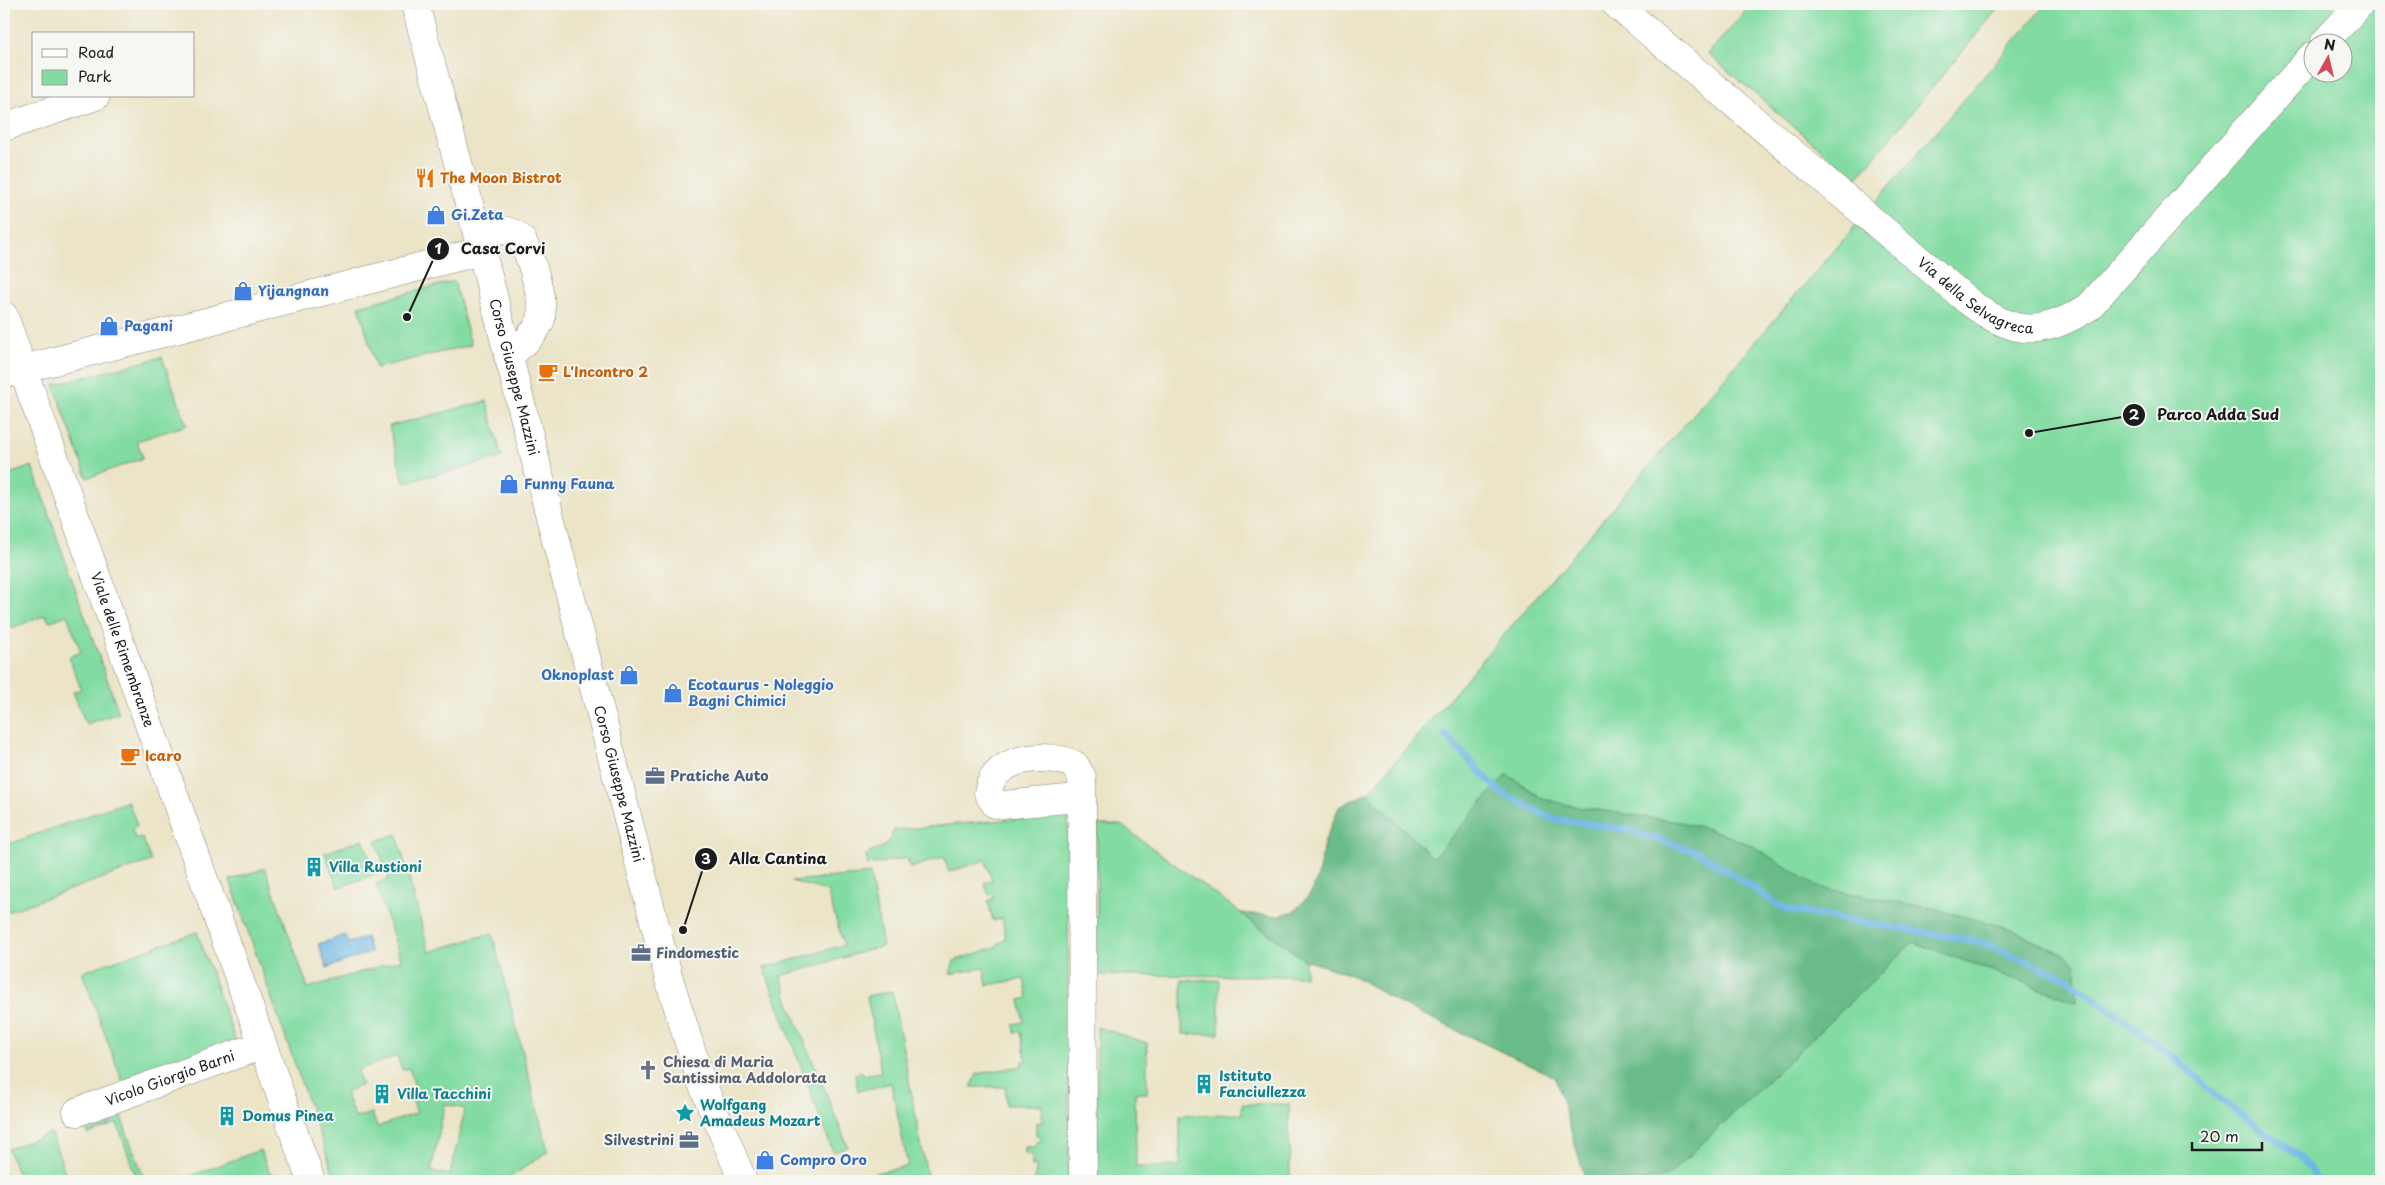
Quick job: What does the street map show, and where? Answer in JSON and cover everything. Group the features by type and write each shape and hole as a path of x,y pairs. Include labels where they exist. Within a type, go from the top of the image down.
{"street":[{"name":"Corso Giuseppe Mazzini","path":"415,4 479,242 670,979 704,1090 743,1181"},
{"name":"Via della Selvagreca","path":"1616,4 1968,301 1990,318 2018,327 2052,326 2089,307 2302,67"},
{"path":"2334,32 2360,4"},
{"path":"4,127 90,98"},
{"path":"13,372 479,242 500,229 517,234 522,240 541,302 540,322 532,334 508,356"},
{"name":"Viale delle Rimembranze","path":"4,316 13,372 311,1181"},
{"path":"1082,808 1083,1181"},
{"name":"Vicolo Giorgio Barni","path":"77,1112 262,1045"}],"green space":[{"path":"1752,4 2002,4 1856,179 1708,54"},
{"path":"2046,4 2381,4 2381,1181 1591,1181 1567,1072 1344,821"},
{"path":"454,281 471,345 376,368 359,306"},
{"path":"162,357 187,425 137,441 143,458 87,478 54,385"},
{"path":"487,401 502,457 404,483 389,426"},
{"path":"32,466 119,713 86,724 73,692 81,689 69,657 81,652 67,615 49,622 46,615 4,631 4,476"},
{"path":"1507,774 1543,799 1583,808 1680,822 1712,830 1751,845 1818,887 1935,909 2009,928 2065,955 2076,964 2077,1002 1913,942 1668,1176 1635,1181 1586,1181 1555,1077 1401,1004 1352,975 1305,960 1240,913 1275,916 1294,912 1311,893 1318,877 1324,843 1339,807 1367,793 1433,858"},
{"path":"128,801 137,825 132,831 135,838 143,839 151,861 4,913 4,846"},
{"path":"1068,814 1069,1181 1034,1181 1037,1166 1032,1166 1032,1155 1025,1154 1025,1147 1036,1147 1036,1142 1040,1141 1040,1135 1036,1135 1036,1123 1042,1122 1042,1105 1006,1105 1006,1087 971,1087 977,1074 1022,1066 1022,1061 1026,1061 1021,1032 1015,1033 1014,1024 1024,1022 1020,1000 1028,998 1024,979 987,985 984,968 950,974 954,961 998,946 998,943 1006,940 1002,918 993,921 988,901 994,898 992,894 989,895 984,883 992,880 985,860 949,872 944,857 910,868 907,858 868,865 866,855 887,845 894,830"},
{"path":"1097,825 1121,825 1305,960 1305,976 1097,975"},
{"path":"397,834 429,952 492,933 548,1151 505,1181 336,1181 230,880 265,868 308,988 401,960 376,884 389,879 376,841","holes":["397,1056 402,1070 409,1068 418,1096 412,1099 417,1113 377,1127 372,1113 355,1118 345,1092 362,1085 357,1070","445,1104 465,1109 450,1175 431,1171"]},
{"path":"363,839 375,874 338,888 325,853"},
{"path":"870,874 883,946 781,976 789,1003 848,1147 833,1152 764,968 844,945 827,891 791,881"},
{"path":"197,932 236,1042 123,1083 82,972"},
{"path":"1182,980 1219,980 1219,1034 1182,1034"},
{"path":"892,991 928,1181 877,1181 875,1173 908,1166 891,1083 858,1091 855,1074 862,1072 863,1075 881,1072 867,996"},
{"path":"1097,1027 1147,1043 1147,1093 1135,1093 1136,1167 1180,1166 1180,1115 1242,1114 1242,1104 1289,1104 1290,1181 1097,1181"},
{"path":"118,1109 145,1181 116,1181 135,1174 117,1123 87,1134 85,1121"},
{"path":"51,1133 68,1181 21,1181 8,1149"},
{"path":"260,1150 270,1174 284,1176 286,1181 177,1181"}],"water":[{"path":"345,935 348,943 366,937 371,952 327,968 318,944"}],"waterway":[{"path":"1445,735 1500,792 1553,819 1624,829 1698,852 1787,910 1981,942 2068,979 2187,1068 2220,1099 2300,1157 2319,1181"}],"place":[{"name":"The Moon Bistrot","path":"425,178"},
{"name":"Gi.Zeta","path":"436,215"},
{"name":"Yijangnan","path":"243,291"},
{"name":"Casa Corvi","path":"407,317"},
{"name":"Pagani","path":"109,326"},
{"name":"L'Incontro 2","path":"548,372"},
{"name":"Parco Adda Sud","path":"2029,433"},
{"name":"Funny Fauna","path":"509,484"},
{"name":"Oknoplast","path":"629,675"},
{"name":"Ecotaurus - Noleggio Bagni Chimici","path":"673,693"},
{"name":"Icaro","path":"130,756"},
{"name":"Pratiche Auto","path":"655,776"},
{"name":"Villa Rustioni","path":"314,867"},
{"name":"Alla Cantina","path":"683,930"},
{"name":"Findomestic","path":"641,953"},
{"name":"Chiesa di Maria Santissima Addolorata","path":"648,1070"},
{"name":"Istituto Fanciullezza","path":"1204,1084"},
{"name":"Villa Tacchini","path":"382,1094"},
{"name":"Wolfgang Amadeus Mozart","path":"685,1113"},
{"name":"Domus Pinea","path":"227,1116"},
{"name":"Silvestrini","path":"689,1140"},
{"name":"Compro Oro","path":"765,1160"}]}
